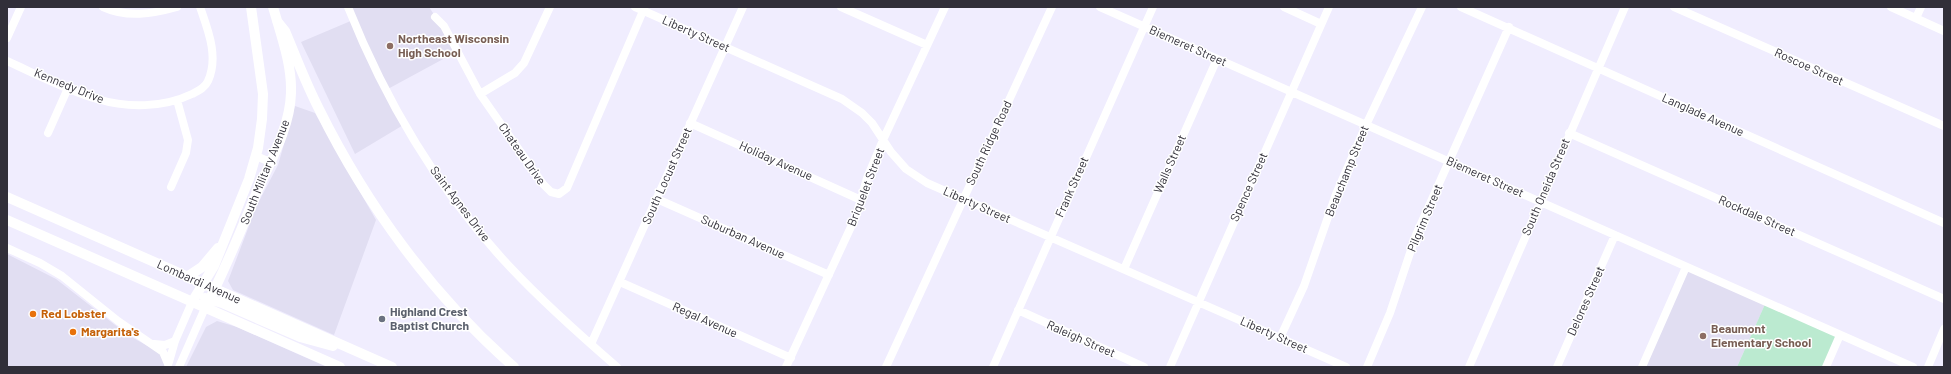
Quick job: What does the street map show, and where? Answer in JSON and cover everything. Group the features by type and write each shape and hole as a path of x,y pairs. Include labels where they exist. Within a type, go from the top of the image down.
{"main road":[{"name":"South Military Avenue","path":"192,302 214,266 247,184 256,156 262,123 263,98 251,7"},
{"name":"South Military Avenue","path":"205,308 213,294 270,162 287,118 291,94 288,64 273,7"},
{"path":"277,21 285,31 325,122 375,207 435,287 478,333 514,367"},
{"name":"Lombardi Avenue","path":"7,197 204,284 213,294 349,348 392,367"},
{"name":"Lombardi Avenue","path":"7,220 340,367"},
{"path":"187,277 202,267 222,243"},
{"path":"192,302 213,294"}],"street":[{"path":"7,38 21,7"},
{"path":"102,7 135,14 154,14 177,7"},
{"name":"Kennedy Drive","path":"7,61 96,99 128,105 146,105 177,100 201,89 208,82 211,70 212,41 200,7"},
{"name":"Saint Agnes Drive","path":"348,7 361,39 393,104 429,164 472,223 510,267 551,309 617,367"},
{"path":"480,94 515,73 524,63 550,7"},
{"name":"Liberty Street","path":"635,7 842,99 862,113 872,123 891,152 906,168 927,183 1346,367"},
{"name":"South Locust Street","path":"591,344 743,7"},
{"path":"841,7 927,45"},
{"name":"Briquelet Street","path":"786,367 829,275 861,200 867,178 945,7"},
{"name":"South Ridge Road","path":"886,367 1052,7"},
{"name":"Biemeret Street","path":"1100,7 1913,367"},
{"name":"Frank Street","path":"992,367 1153,7"},
{"path":"1284,7 1321,24"},
{"name":"Spence Street","path":"1170,367 1329,7"},
{"name":"Beauchamp Street","path":"1280,338 1304,286 1336,194 1366,125 1422,7"},
{"name":"Langlade Avenue","path":"1461,7 1509,27 1944,223"},
{"name":"South Oneida Street","path":"1469,367 1569,133 1625,7"},
{"name":"Roscoe Street","path":"1674,7 1944,126"},
{"path":"1891,7 1944,31"},
{"path":"1916,18 1921,7"},
{"name":"Chateau Drive","path":"435,17 444,26 480,94 543,184 551,192 559,194 567,188 643,11"},
{"name":"Pilgrim Street","path":"1367,367 1390,313 1416,235 1509,27"},
{"name":"Walls Street","path":"1124,269 1217,59"},
{"path":"48,133 68,88"},
{"path":"171,187 186,154 188,140 177,100"},
{"name":"Holiday Avenue","path":"690,123 861,200"},
{"name":"Rockdale Street","path":"1569,133 1944,299"},
{"path":"256,156 270,162"},
{"name":"Suburban Avenue","path":"656,199 829,275"},
{"name":"Delores Street","path":"1557,367 1615,235"},
{"path":"7,248 58,274 118,321 154,344 165,353 168,366"},
{"path":"1642,367 1686,267"},
{"name":"Regal Avenue","path":"620,282 791,358"},
{"path":"168,366 175,341 192,302"},
{"path":"179,367 205,308"},
{"name":"Raleigh Street","path":"1018,310 1144,367"},
{"path":"1928,367 1944,329"},
{"path":"1826,367 1840,335"},
{"path":"154,344 165,345 175,341"}],"shaded area":[{"path":"348,7 429,7 458,51 386,90 405,124 355,154 301,42 353,20"},
{"path":"295,106 315,113 376,220 334,335 233,290 228,281 257,205 278,165"},
{"path":"7,254 56,279 128,335 162,354 165,363 164,367 7,367"},
{"name":"Beaumont Elementary School","path":"1686,267 1766,302 1737,367 1642,367"},
{"path":"217,321 237,327 327,367 186,367 206,327"}],"green space":[{"path":"1766,302 1840,335 1826,367 1737,367"}],"place":[{"name":"Northeast Wisconsin High School","path":"390,46"},
{"name":"Red Lobster","path":"33,314"},
{"name":"Highland Crest Baptist Church","path":"382,319"},
{"name":"Margarita's","path":"73,332"},
{"name":"Beaumont Elementary School","path":"1703,336"}]}
